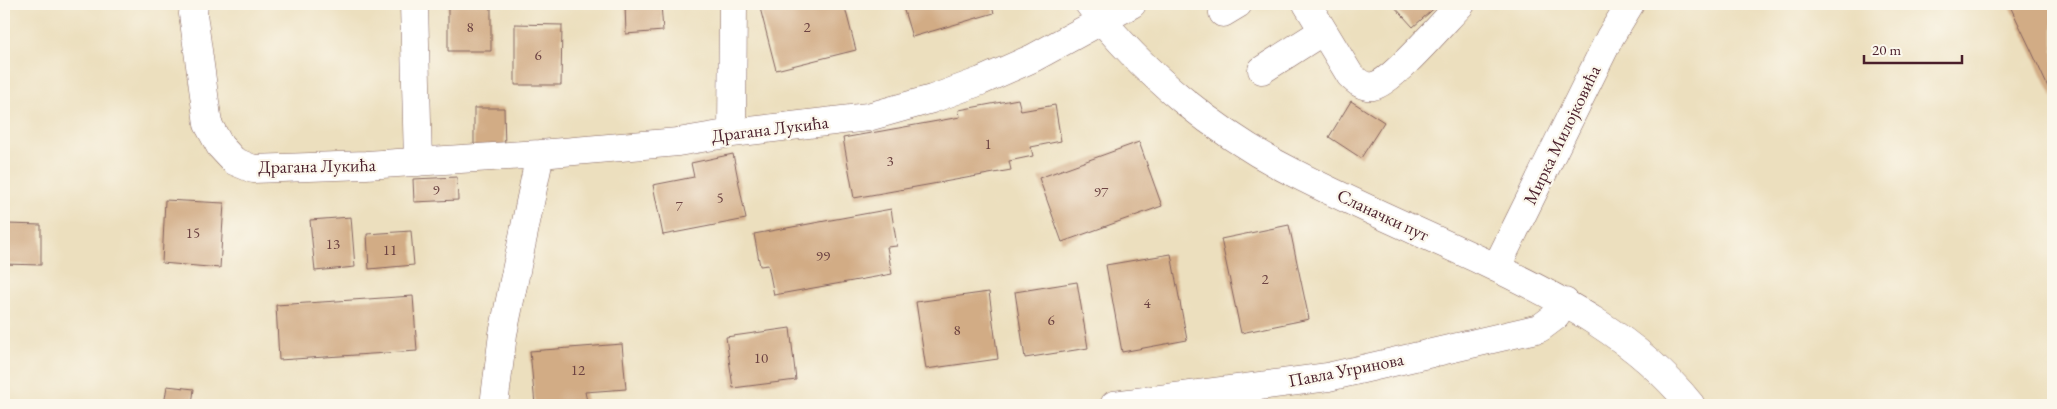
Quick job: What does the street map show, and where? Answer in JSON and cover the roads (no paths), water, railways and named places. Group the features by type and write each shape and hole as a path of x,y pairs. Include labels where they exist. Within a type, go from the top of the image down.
{"street":[{"name":"Драгана Лукића","path":"194,4 193,14 208,124 220,146 234,161 253,169 418,162 540,154 678,142 732,133 868,117 932,99 981,81 1033,58 1096,12 1132,4"},
{"path":"414,4 418,162"},
{"path":"732,133 733,4"},
{"path":"1307,4 1350,75 1356,81 1374,86 1397,70 1461,4"},
{"name":"Мирка Милојковића","path":"1496,268 1610,37 1630,4"},
{"name":"Сланачки пут","path":"1096,12 1144,64 1189,103 1228,133 1332,192 1565,302 1622,339 1650,361 1691,405"},
{"path":"1262,70 1323,31"},
{"path":"494,405 502,334 540,154"},
{"name":"Павла Угринова","path":"1114,405 1328,377 1540,328 1556,316 1565,302"}]}
